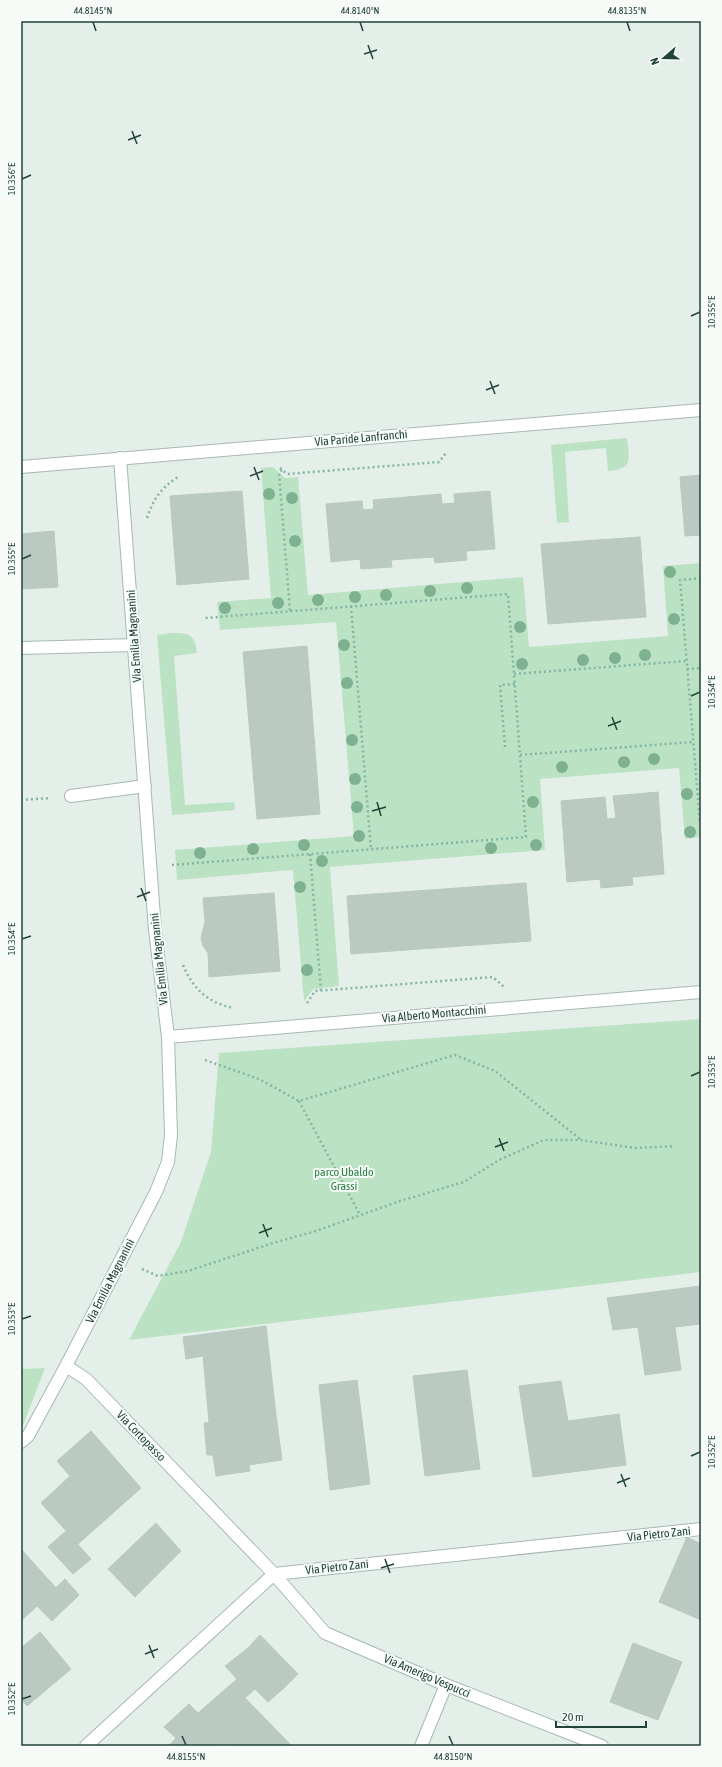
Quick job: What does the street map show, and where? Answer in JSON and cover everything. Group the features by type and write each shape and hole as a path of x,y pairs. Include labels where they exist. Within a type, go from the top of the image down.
{"street":[{"name":"Via Paride Lanfranchi","path":"21,467 701,410"},
{"name":"Via Emilia Magnanini","path":"66,1366 156,1192 168,1162 171,1135 168,1037 155,930 120,458"},
{"path":"21,648 134,644"},
{"path":"70,796 145,786"},
{"name":"Via Alberto Montacchini","path":"168,1037 701,992"},
{"path":"21,1442 28,1436 66,1366"},
{"name":"Via Cortopasso","path":"66,1366 86,1379 274,1574"},
{"name":"Via Pietro Zani","path":"274,1574 701,1529"},
{"path":"86,1746 274,1574"},
{"name":"Via Amerigo Vespucci","path":"274,1574 325,1633 446,1685 602,1746"},
{"path":"421,1746 446,1685"}],"path":[{"path":"278,467 287,474 439,462 450,449"},
{"path":"282,470 279,473 290,611"},
{"path":"146,524 150,510 158,495 170,482 182,475"},
{"path":"701,578 680,580 701,823"},
{"path":"172,865 526,837 508,594 205,618"},
{"path":"351,606 371,849"},
{"path":"514,674 686,661"},
{"path":"687,669 701,668 701,671"},
{"path":"505,747 500,685 514,684"},
{"path":"520,756 693,742"},
{"path":"21,800 70,796"},
{"path":"310,854 321,991"},
{"path":"172,858 173,873"},
{"path":"180,957 186,974 200,993 208,999 224,1006 239,1008"},
{"path":"306,1004 315,992 321,991 493,977 505,988"},
{"path":"299,1102 455,1055 495,1071 580,1140"},
{"path":"205,1060 258,1079 299,1102 360,1215"},
{"path":"122,1259 158,1276 188,1271 273,1243 316,1231 400,1201 464,1182 500,1160 544,1140 580,1140 635,1148 675,1146"}],"green space":[{"path":"627,438 629,452 628,462 622,468 616,470 608,471 606,448 565,452 569,522 557,523 551,445"},
{"path":"273,467 285,478 298,477 308,595 523,577 529,647 668,636 663,566 701,563 701,837 685,839 679,768 540,779 545,850 330,867 339,986 313,989 304,1001 293,870 177,880 175,850 354,836 336,622 220,630 217,602 271,598 261,468"},
{"path":"172,633 190,636 195,642 197,653 174,656 185,805 234,802 235,810 172,815 157,635"},
{"name":"parco Ubaldo Grassi","path":"701,1019 701,1272 129,1340 181,1242 211,1152 219,1053"},
{"path":"45,1368 22,1428 21,1429 21,1369"}],"building":[{"path":"701,475 701,535 685,536 680,477"},
{"path":"242,491 249,579 177,585 170,496"},
{"path":"490,491 495,549 466,551 467,560 435,563 434,557 391,560 392,567 361,569 360,559 331,562 326,504 362,501 363,510 374,509 373,500 441,494 442,504 455,503 454,494"},
{"path":"54,531 58,587 21,589 21,534"},
{"path":"640,537 646,617 548,624 541,544"},
{"path":"307,646 320,814 257,819 243,652"},
{"path":"658,792 664,874 632,877 633,885 601,888 600,879 567,882 561,801 605,797 607,819 616,818 613,796"},
{"path":"526,883 531,941 351,954 347,896"},
{"path":"274,893 280,971 209,977 208,953 203,946 201,938 205,922 203,898"},
{"path":"701,1286 701,1324 675,1327 681,1370 645,1375 638,1327 613,1330 607,1298"},
{"path":"266,1326 276,1415 209,1422 203,1356 186,1359 183,1337"},
{"path":"467,1370 480,1469 425,1476 413,1376"},
{"path":"357,1380 370,1484 330,1490 319,1385"},
{"path":"561,1381 568,1421 619,1414 626,1465 533,1477 519,1386"},
{"path":"276,1415 282,1460 249,1465 250,1471 216,1476 213,1455 207,1455 204,1423"},
{"path":"91,1431 141,1488 78,1544 41,1503 70,1476 57,1461"},
{"path":"156,1523 181,1551 135,1597 108,1569"},
{"path":"66,1531 91,1559 73,1574 48,1547"},
{"path":"687,1537 701,1544 701,1620 659,1602"},
{"path":"21,1549 56,1588 21,1621"},
{"path":"65,1579 79,1595 52,1621 37,1606"},
{"path":"40,1632 71,1669 27,1706 21,1699 21,1648"},
{"path":"260,1635 298,1674 285,1687 248,1648"},
{"path":"633,1643 682,1662 658,1720 610,1702"},
{"path":"248,1648 285,1687 268,1702 255,1689 245,1698 292,1746 228,1746 224,1743 221,1746 169,1746 176,1738 164,1727 189,1704 198,1713 237,1679 225,1666"}]}
